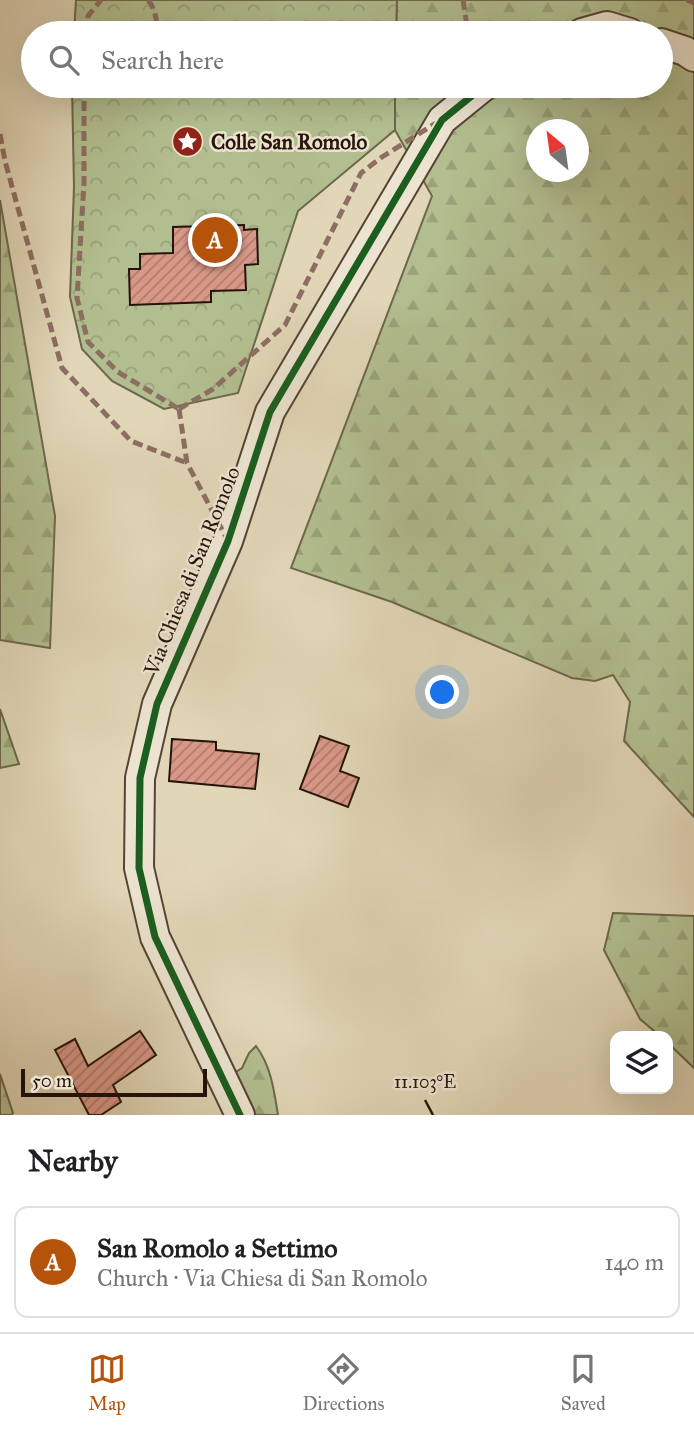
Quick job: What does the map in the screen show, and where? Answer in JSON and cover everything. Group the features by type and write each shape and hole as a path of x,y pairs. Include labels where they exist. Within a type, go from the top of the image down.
{"street":[{"path":"673,48 694,57"},
{"name":"Via Chiesa di San Romolo","path":"240,1115 155,937 139,868 140,778 157,704 228,541 270,412 442,120 469,98"}],"green space":[{"path":"76,0 397,0 396,21 75,21"},
{"path":"397,0 694,0 694,817 624,741 630,702 613,675 595,681 572,678 392,602 291,568 432,196 395,130 395,98 673,98 673,21 396,21"},
{"path":"72,98 395,98 395,130 298,211 238,393 164,409 112,381 82,349 70,297 74,187"},
{"path":"0,200 55,516 50,648 0,640"},
{"path":"0,709 19,764 0,768"},
{"path":"613,913 694,916 694,1068 673,1048 673,1031 654,1031 640,1019 604,950"},
{"path":"256,1046 268,1070 278,1115 240,1115 223,1080 242,1068 249,1053"},
{"path":"0,1074 13,1113 11,1115 0,1115"}],"building":[{"path":"244,225 244,230 257,229 258,264 245,265 246,290 211,291 211,302 130,305 129,269 140,269 140,254 173,253 173,227"},
{"path":"320,736 349,746 340,771 359,778 348,807 300,789"},
{"path":"172,739 216,742 216,750 259,754 255,789 169,781"},
{"path":"140,1031 156,1055 113,1085 121,1102 101,1115 89,1115 55,1050 75,1039 88,1066"}],"marked path":[{"path":"88,21 88,16 101,0"},
{"path":"148,0 156,21"},
{"path":"463,0 466,21"},
{"path":"687,0 694,3"},
{"path":"84,98 84,183 77,298 88,342 118,372 179,409"},
{"path":"179,409 213,389 285,325 361,173 436,123"},
{"path":"0,134 62,368 131,441 187,463"},
{"path":"179,409 187,463 228,541"}],"cycle path":[{"path":"240,1115 155,937 139,868 140,778 157,704 228,541 270,412 442,120 469,98"}],"place":[{"name":"Colle San Romolo","path":"188,142"},
{"name":"San Romolo a Settimo","path":"215,240"}]}
